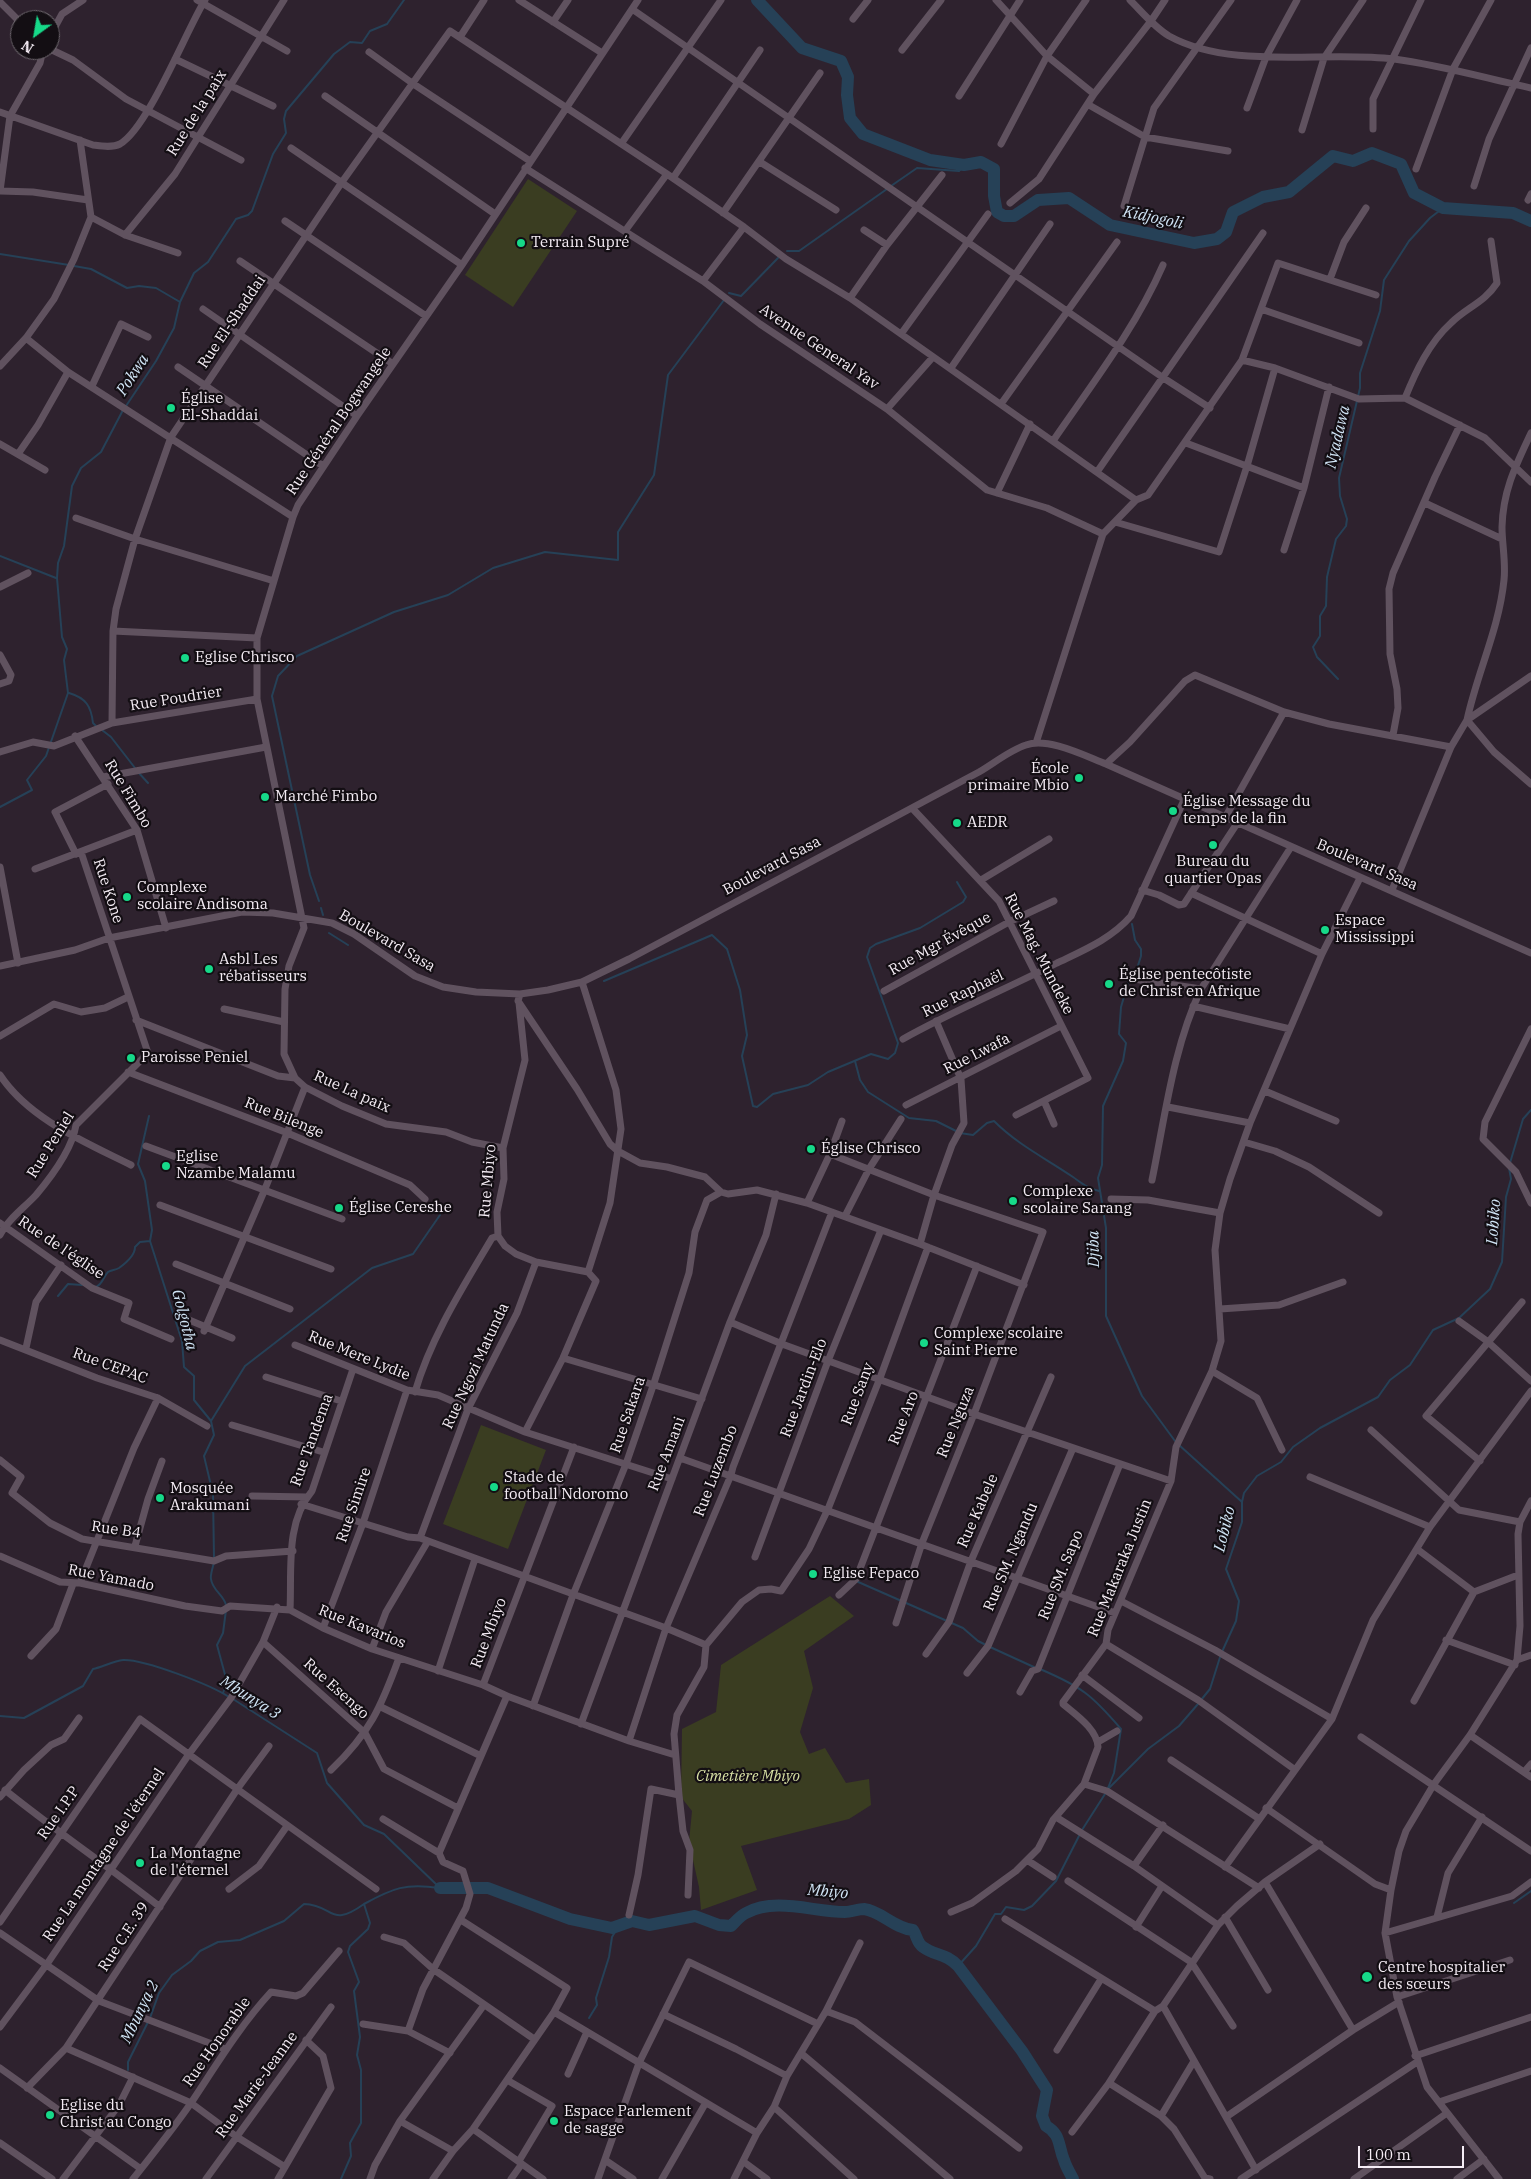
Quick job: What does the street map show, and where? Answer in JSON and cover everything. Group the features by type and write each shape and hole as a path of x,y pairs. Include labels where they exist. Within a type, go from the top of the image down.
{"street":[{"path":"60,18 62,14 83,0"},
{"name":"Rue de la paix","path":"125,235 175,174 284,0"},
{"path":"484,0 460,37 744,226 786,259 850,298 1136,500"},
{"path":"519,0 602,53"},
{"path":"553,22 568,0"},
{"name":"Rue Général Bogwangele","path":"300,918 256,699 257,638 298,504 462,264 637,0"},
{"path":"621,144 686,47 721,0"},
{"path":"853,19 868,0"},
{"path":"902,50 941,0"},
{"path":"996,0 1047,56 1094,94"},
{"path":"959,96 1020,0"},
{"path":"1001,144 1047,56 1086,0"},
{"path":"1130,0 1167,35 1195,49 1266,57 1392,58 1453,69 1531,88"},
{"path":"1010,203 1039,179 1089,105 1094,94 1152,21 1164,0"},
{"path":"1124,206 1154,108 1231,0"},
{"path":"1246,108 1266,57 1297,0"},
{"path":"1302,130 1324,58 1363,0"},
{"path":"1373,129 1373,99 1421,0"},
{"path":"1416,169 1453,69 1491,0"},
{"path":"0,112 80,140 107,147 119,145 131,134 147,111 175,59 202,1 287,51"},
{"path":"0,2 10,12"},
{"path":"632,9 918,206 1118,347 1210,408"},
{"name":"Rue El-Shaddai","path":"112,723 113,632 116,609 135,539 171,438 308,236 342,182 450,30 460,37"},
{"path":"1474,186 1489,139 1531,48"},
{"path":"626,231 670,176 760,50"},
{"path":"369,52 412,84 530,161"},
{"path":"60,54 74,60 126,99 241,160"},
{"path":"175,59 273,106"},
{"path":"41,60 10,116 0,191 33,192 88,200"},
{"path":"723,213 820,73"},
{"path":"325,96 495,214"},
{"path":"1089,105 1145,137 1228,152"},
{"path":"0,366 26,338 54,299 70,268 91,217 80,140"},
{"path":"290,148 462,264"},
{"path":"760,162 836,210"},
{"name":"Avenue General Yav","path":"525,168 703,281 760,324 887,409 987,490 1047,508 1103,534"},
{"path":"850,298 887,245 942,175"},
{"path":"1330,279 1344,242 1366,208"},
{"path":"901,334 988,214"},
{"path":"91,217 125,235 178,253"},
{"path":"285,221 426,316"},
{"path":"951,368 1050,224"},
{"path":"703,281 744,226"},
{"path":"864,230 887,245"},
{"path":"1097,472 1263,233"},
{"path":"1405,398 1419,365 1451,323 1488,296 1497,283 1491,241"},
{"path":"1001,404 1117,242"},
{"path":"240,261 274,286 393,364"},
{"path":"1036,743 1103,534 1136,500 1148,495 1242,360 1278,263 1376,295"},
{"path":"1053,440 1118,347 1151,291 1162,266"},
{"path":"203,309 357,416"},
{"path":"1261,309 1359,343"},
{"path":"92,386 121,324 148,337"},
{"path":"26,338 68,372 294,517"},
{"path":"887,409 933,357"},
{"path":"1242,360 1275,368 1356,398 1405,398 1485,438 1531,482"},
{"path":"178,367 323,466"},
{"path":"1115,522 1219,552 1247,466 1275,368"},
{"path":"18,454 38,425 68,372"},
{"path":"1284,550 1304,488 1329,387"},
{"path":"997,493 1030,424"},
{"path":"1393,735 1398,698 1390,654 1390,589 1393,573 1405,543 1460,426"},
{"path":"1392,890 1451,747 1467,720 1473,692 1490,646 1504,580 1502,539 1507,484 1531,433"},
{"path":"1186,443 1304,488"},
{"path":"0,444 45,470"},
{"path":"1425,502 1502,539"},
{"path":"76,518 135,539 274,581"},
{"path":"0,587 28,573"},
{"path":"113,632 257,638"},
{"path":"0,655 11,675 9,682 0,684"},
{"path":"1106,764 1130,742 1185,681 1194,676 1284,712 1329,724 1451,747"},
{"path":"1467,720 1531,676"},
{"name":"Rue Poudrier","path":"0,752 32,742 51,745 112,723 256,699"},
{"path":"1226,816 1284,712"},
{"path":"1467,720 1494,752 1531,784"},
{"name":"Rue Fimbo","path":"75,736 137,830 166,928"},
{"name":"Boulevard Sasa","path":"0,966 75,950 109,938 242,912 273,913 332,923 354,934 415,976 443,987 520,998 582,982 912,808 1025,745 1036,743 1060,747 1106,764 1531,953"},
{"path":"103,777 266,747"},
{"name":"Rue Kone","path":"108,784 55,812 79,853 109,938"},
{"name":"Rue Raphaël","path":"903,1039 936,1021 1036,974 1119,930 1131,916 1185,798"},
{"name":"Rue Mag. Mundeke","path":"912,808 999,901 1088,1078 1044,1101"},
{"path":"1142,890 1159,895 1179,905 1184,904 1238,822"},
{"path":"35,870 137,830"},
{"path":"981,880 1049,839"},
{"path":"1152,1180 1184,1034 1193,1006 1201,989 1291,847"},
{"path":"0,867 18,963"},
{"name":"Rue Makaraka Justin","path":"1098,1742 1086,1724 1064,1704 1082,1675 1106,1644 1108,1630 1171,1481 1176,1447 1212,1371 1222,1341 1215,1250 1220,1213 1250,1124 1322,954 1360,878"},
{"path":"1191,893 1322,954"},
{"name":"Rue Mgr Évêque","path":"884,991 1009,922 1054,901"},
{"name":"Rue La paix","path":"300,918 304,928 288,973 285,988 284,1054 295,1078 305,1087 342,1106 386,1124 446,1132 472,1142 503,1148"},
{"name":"Rue Peniel","path":"0,1235 2,1225 36,1194 74,1137 76,1125 148,1053 109,938"},
{"path":"1134,979 1201,989"},
{"path":"525,1432 563,1358 596,1281 588,1272 610,1203 621,1129 616,1090 582,982"},
{"path":"0,1036 54,1004 81,1012 105,1008 128,997"},
{"path":"520,998 610,1144 618,1151 640,1163 667,1167 705,1177 721,1192 728,1194 757,1190 776,1194 845,1216 1024,1285"},
{"name":"Rue Mbiyo","path":"520,998 525,1060 503,1148 504,1179 497,1212 498,1236 505,1246 516,1254 536,1262 588,1272"},
{"path":"1193,1006 1290,1029"},
{"path":"224,1010 284,1022"},
{"path":"136,1020 278,1076 295,1078"},
{"path":"920,1244 934,1194 964,1123 961,1079 936,1021"},
{"name":"Rue Lwafa","path":"906,1105 961,1079 1061,1026"},
{"path":"1530,1032 1485,1122 1482,1132 1483,1139 1516,1172 1531,1203"},
{"name":"Rue Bilenge","path":"128,1072 286,1132 410,1184 425,1199"},
{"path":"0,1075 12,1093 74,1137 132,1165"},
{"path":"205,1329 265,1189 305,1087"},
{"path":"1264,1091 1336,1121"},
{"path":"1016,1115 1044,1101 1054,1124"},
{"path":"1168,1107 1250,1124"},
{"path":"845,1216 869,1169 901,1119"},
{"path":"807,1204 830,1154 842,1121"},
{"path":"1244,1142 1275,1151 1309,1167 1379,1212"},
{"path":"146,1146 342,1219"},
{"path":"830,1154 934,1194"},
{"name":"Rue Sakara","path":"533,1706 573,1595 626,1464 654,1383 689,1273 695,1232 707,1200 721,1192"},
{"name":"Rue Amani","path":"581,1724 730,1322 766,1235 776,1194"},
{"name":"Rue Nguza","path":"896,1623 922,1543 1024,1285 1042,1232 934,1194"},
{"path":"1111,1199 1148,1200 1220,1213"},
{"path":"160,1205 331,1269"},
{"name":"Rue Luzembo","path":"629,1741 666,1628 731,1475 732,1466 782,1344 832,1212"},
{"name":"Rue de l'église","path":"2,1225 92,1288 128,1303 124,1319 170,1339"},
{"name":"Rue Jardin-Elo","path":"755,1557 828,1361 881,1230"},
{"path":"415,1392 423,1364 461,1290 492,1238 498,1236"},
{"name":"Rue Sany","path":"706,1645 742,1602 759,1590 781,1591 809,1549 828,1509 880,1378 928,1247"},
{"name":"Rue Ngozi Matunda","path":"420,1538 468,1409 517,1313 536,1262"},
{"path":"176,1264 290,1309"},
{"path":"26,1348 36,1302 61,1265"},
{"name":"Rue Aro","path":"839,1595 854,1582 928,1397 976,1266"},
{"path":"1220,1309 1279,1305 1343,1282"},
{"path":"1480,1461 1426,1416 1487,1341 1522,1302"},
{"path":"182,1317 205,1329 232,1338"},
{"path":"1459,1321 1487,1341 1531,1381"},
{"path":"730,1322 782,1344 880,1378 974,1414 1171,1481"},
{"name":"Rue CEPAC","path":"0,1340 26,1348 97,1378 158,1398 207,1426"},
{"name":"Rue Mere Lydie","path":"295,1345 407,1390 438,1395 525,1432 672,1479"},
{"path":"563,1358 654,1383 702,1399"},
{"name":"Rue Tandema","path":"290,1610 294,1524 301,1504 312,1491 323,1452 353,1369"},
{"path":"1212,1371 1257,1398 1282,1450"},
{"path":"266,1377 341,1401"},
{"name":"Rue Kabele","path":"926,1654 949,1622 971,1561 1052,1377"},
{"name":"Rue Simire","path":"323,1628 363,1523 407,1390"},
{"path":"1225,1866 1258,1818 1332,1719 1373,1620 1430,1527 1531,1391"},
{"path":"31,1656 56,1629 97,1541 134,1448 158,1398"},
{"path":"232,1425 323,1452"},
{"path":"1370,1430 1459,1510 1520,1522"},
{"name":"Rue Mbiyo","path":"574,1447 484,1685 507,1696 581,1724 675,1755"},
{"name":"Rue SM. Ngandu","path":"967,1673 988,1646 1073,1448"},
{"path":"680,1458 828,1509 1115,1614"},
{"name":"Rue B4","path":"0,1460 21,1477 12,1493 50,1523 82,1539 134,1546 214,1561 226,1556 292,1551"},
{"path":"134,1546 162,1461"},
{"name":"Rue SM. Sapo","path":"1020,1692 1032,1671 1038,1668 1120,1464"},
{"path":"1310,1477 1430,1527"},
{"path":"252,1496 307,1497"},
{"path":"1499,2179 1427,2087 1416,2059 1398,1999 1385,1933 1391,1890 1399,1851 1406,1830 1434,1784 1470,1735 1516,1663 1520,1626 1518,1575 1520,1522 1531,1500"},
{"path":"301,1504 408,1537 420,1538 525,1578 622,1611 706,1645 704,1667 678,1715 674,1734 683,1831 690,1850 688,1895"},
{"path":"372,1649 386,1612 428,1541"},
{"path":"1417,1549 1474,1592"},
{"name":"Rue Yamado","path":"0,1556 60,1582 166,1602 222,1610 230,1606"},
{"path":"438,1671 475,1559"},
{"path":"1414,1701 1474,1592 1518,1575"},
{"path":"1120,1601 1215,1650 1332,1719"},
{"name":"Rue Kavarios","path":"230,1606 277,1607 290,1610 323,1628 372,1649 484,1685"},
{"path":"263,1642 277,1607"},
{"path":"1446,1640 1516,1663 1531,1656"},
{"name":"Rue La montagne de l'éternel","path":"0,2028 47,1964 189,1754 231,1698 263,1642"},
{"name":"Rue Esengo","path":"263,1642 365,1733 384,1769 458,1808"},
{"path":"1106,1644 1206,1705 1294,1769"},
{"path":"331,1770 365,1733 381,1707 399,1658"},
{"path":"1082,1675 1139,1718"},
{"path":"439,1853 507,1696"},
{"path":"381,1707 481,1756"},
{"path":"0,1797 44,1751 64,1739 79,1718"},
{"name":"Rue I.P.P","path":"0,1922 140,1719 189,1754"},
{"path":"951,1912 972,1903 1016,1870 1038,1849 1056,1817 1084,1784 1098,1747 1098,1742 1116,1731"},
{"path":"1470,1735 1531,1776"},
{"path":"1361,1737 1434,1784 1531,1851"},
{"name":"Rue C.E. 39","path":"27,2088 66,2048 99,2001 238,1788 269,1746"},
{"path":"189,1754 238,1788 286,1826 376,1889"},
{"path":"1172,1760 1258,1818"},
{"path":"1524,1772 1531,1764"},
{"path":"1084,1784 1107,1791 1259,1888"},
{"path":"629,1915 638,1875 651,1789 679,1795"},
{"path":"5,1790 60,1835 112,1869 160,1907"},
{"path":"1266,1808 1375,1884 1391,1890"},
{"path":"1056,1817 1134,1866 1218,1925"},
{"path":"1437,1917 1436,1913 1448,1873 1482,1817"},
{"path":"383,1819 439,1853 443,1862 463,1871 469,1885 470,1894 461,1920 422,1989 408,2031"},
{"path":"229,1889 259,1866 286,1826"},
{"path":"1134,1866 1163,1826"},
{"path":"1072,2132 1109,2082 1155,2011 1163,2006 1191,1962 1218,1925 1265,1882 1320,1844"},
{"path":"1027,1860 1053,1877"},
{"path":"1068,1881 1191,1962 1233,2026"},
{"path":"1265,1882 1353,2030"},
{"path":"1385,1933 1512,1896 1531,1882"},
{"path":"1136,1927 1162,1886"},
{"path":"1226,1917 1268,1990"},
{"path":"1005,1919 1155,2011"},
{"path":"433,2179 453,2151 473,2129 554,2012 567,1988 461,1920"},
{"path":"0,1933 99,2001 225,2049"},
{"path":"384,1937 404,1943 433,1969 534,2040"},
{"path":"734,2179 757,2133 774,2107 787,2076 802,2054 860,1943"},
{"name":"Rue Honorable","path":"133,2179 191,2103 225,2049 271,1992 296,1996 304,1993 339,1951"},
{"path":"1226,2116 1398,1999 1510,1960"},
{"path":"598,2179 639,2062 689,1962 818,2024"},
{"path":"1057,2050 1101,1979"},
{"path":"370,2179 375,2165 400,2121 484,2005"},
{"path":"1163,2006 1256,2170"},
{"name":"Rue Marie-Jeanne","path":"206,2179 331,2007"},
{"path":"826,2010 855,2022 1019,2148"},
{"path":"554,2012 639,2062 705,2104 757,2133"},
{"path":"663,2014 787,2076"},
{"path":"1241,2179 1416,2059 1531,2017"},
{"path":"363,2024 408,2031 450,2053"},
{"path":"568,2074 587,2032"},
{"path":"278,2179 331,2088 323,2056 306,2040"},
{"path":"66,2048 191,2103 237,2136 285,2166"},
{"path":"802,2054 950,2179"},
{"path":"1161,2116 1194,2061"},
{"path":"0,2068 94,2138 141,2169"},
{"path":"1438,2102 1531,2071"},
{"path":"63,2179 119,2105 133,2078"},
{"path":"507,2080 552,2106 511,2179"},
{"path":"1109,2082 1161,2116 1174,2129 1205,2178 1210,2179"},
{"path":"662,2179 705,2104"},
{"path":"774,2107 854,2179"},
{"path":"1354,2179 1447,2113"},
{"path":"400,2121 453,2151"},
{"path":"473,2129 543,2179"},
{"path":"0,2143 52,2179"},
{"path":"1456,2179 1484,2159"},
{"path":"605,2160 633,2179"},
{"path":"744,2162 767,2179"}],"green space":[{"name":"Terrain Supré","path":"528,179 577,211 513,307 465,275"},
{"name":"Stade de football Ndoromo","path":"481,1425 546,1450 508,1549 443,1524"},
{"name":"Cimetière Mbiyo","path":"830,1596 854,1616 804,1651 813,1688 800,1732 809,1754 825,1748 846,1783 869,1779 871,1805 849,1819 741,1846 757,1890 701,1910 699,1887 689,1842 692,1811 681,1797 682,1729 716,1712 721,1665"}],"waterway":[{"name":"Pokwa","path":"126,406 156,361 174,328 180,302 194,273 208,262 236,219 248,215 252,211 273,154 286,133 284,119 286,111 334,54 350,42 362,43 370,31 387,24 404,0"},
{"name":"Kidjogoli","path":"757,0 802,48 841,61 848,77 847,95 850,118 863,134 930,160 964,165 981,162 994,169 994,196 997,212 1004,216 1014,216 1038,200 1069,198 1110,225 1194,243 1217,239 1226,232 1233,212 1263,197 1289,192 1333,156 1353,161 1372,153 1401,164 1414,193 1443,208 1513,213 1531,221"},
{"path":"891,186 917,168 959,171 964,165"},
{"path":"787,251 799,251 887,189"},
{"name":"Nyadawa","path":"1338,679 1317,657 1313,647 1320,636 1320,616 1326,606 1327,577 1336,539 1346,526 1347,519 1340,496 1339,478 1360,388 1360,373 1380,311 1384,280 1409,241 1430,218 1443,208"},
{"path":"0,254 69,265"},
{"path":"729,293 741,296 778,258"},
{"path":"74,266 91,269 127,288 139,286 156,288 180,302"},
{"path":"319,901 310,875 272,696 278,676 297,656 394,612 448,595 493,568 545,552 618,560 618,532 654,475 668,375 724,300"},
{"name":"Pokwa","path":"0,807 32,790 27,780 46,756 68,693 64,660 67,649 62,637 57,578 58,563 64,546 72,486 81,468 101,452 123,410"},
{"path":"0,556 56,578"},
{"path":"69,693 84,700 89,707 93,723 96,726"},
{"path":"102,730 111,737 135,768"},
{"path":"138,772 148,783"},
{"path":"604,981 712,935 727,949 740,990 747,1035 742,1056 753,1106 757,1107 773,1094 808,1085 828,1072 871,1054 888,1059 895,1053 898,1043 867,957 870,948 920,928 963,902 966,897 957,882"},
{"path":"321,908 323,915"},
{"path":"1132,924 1135,940 1141,949 1141,956 1135,975 1129,980 1121,1007 1119,1034 1126,1043 1123,1061 1103,1106 1102,1165 1098,1178 1106,1228 1106,1316 1142,1396 1175,1441"},
{"path":"329,933 348,945"},
{"name":"Djiba","path":"855,1061 860,1080 868,1092 909,1118 936,1121 956,1131"},
{"name":"Lobiko","path":"1510,1163 1523,1119 1531,1110"},
{"name":"Golgotha","path":"149,1116 138,1164 145,1181 152,1230 150,1241 182,1341 184,1367 194,1376 194,1400 211,1421 214,1435 204,1456 213,1494 214,1558"},
{"name":"Djiba","path":"960,1133 973,1135 987,1123 994,1121 1032,1151 1085,1186 1099,1191"},
{"name":"Lobiko","path":"1201,1700 1210,1689 1221,1654 1236,1621 1239,1601 1226,1569 1242,1522 1244,1493 1257,1476 1281,1462 1293,1447 1320,1428 1378,1397 1390,1380 1410,1365 1433,1330 1459,1318 1490,1289 1502,1262 1506,1197 1511,1179 1509,1168"},
{"path":"211,1421 245,1366 372,1268 413,1254 440,1215"},
{"path":"96,1287 108,1272 119,1268 132,1256 135,1247 140,1242 150,1241"},
{"path":"58,1296 68,1284 82,1285"},
{"name":"Djiba","path":"1179,1445 1242,1502"},
{"name":"Golgotha","path":"214,1562 211,1575 212,1583 226,1605"},
{"path":"845,1576 852,1579"},
{"path":"856,1581 963,1628 978,1641 986,1645"},
{"name":"Golgotha","path":"223,1693 227,1682 217,1645 223,1633 226,1610"},
{"path":"990,1647 1036,1668"},
{"name":"Mbunya 3","path":"0,1716 24,1718 83,1686 93,1669 123,1660 146,1664 177,1674 208,1686 229,1697"},
{"path":"1040,1669 1066,1681 1085,1693 1121,1729 1114,1773 1108,1788"},
{"name":"Mbunya 3","path":"233,1699 317,1753 327,1783 364,1825 384,1834 440,1888"},
{"name":"Lobiko","path":"1107,1790 1148,1749 1179,1726 1198,1704"},
{"name":"Lobiko","path":"1082,1830 1105,1794"},
{"name":"Lobiko","path":"958,1966 976,1946 995,1914 1001,1914 1006,1907 1024,1910 1032,1906 1056,1881 1080,1834"},
{"name":"Mbunya 2","path":"341,2179 351,2156 350,2143 361,2123 361,2070 357,2055 360,2037 354,1991 359,1982 348,1952 350,1946 368,1929 370,1923 364,1904 400,1888 417,1886 439,1888"},
{"name":"Mbiyo","path":"440,1888 488,1888 570,1919 612,1928 632,1921 649,1925 695,1916 719,1925 731,1926 746,1913 770,1906 795,1906 845,1912 870,1910 906,1929 913,1930 923,1947 949,1959 958,1966 1022,2051 1047,2090 1042,2116 1046,2126 1057,2137 1065,2163 1073,2179"},
{"path":"1514,1903 1531,1891"},
{"name":"Mbunya 2","path":"150,2018 159,1993 172,1975 191,1961 200,1951 218,1942 240,1940 284,1921 304,1904 314,1905 338,1915 344,1915 364,1904"},
{"path":"589,2018 597,2005 596,1998 609,1957 612,1937 618,1927"},
{"name":"Mbunya 2","path":"128,2070 128,2062 148,2022"}],"place":[{"name":"Terrain Supré","path":"521,243"},
{"name":"Église El-Shaddai","path":"171,408"},
{"name":"Eglise Chrisco","path":"185,658"},
{"name":"École primaire Mbio","path":"1079,778"},
{"name":"Marché Fimbo","path":"265,797"},
{"name":"Église Message du temps de la fin","path":"1173,811"},
{"name":"AEDR","path":"957,823"},
{"name":"Bureau du quartier Opas","path":"1213,845"},
{"name":"Complexe scolaire Andisoma","path":"127,897"},
{"name":"Espace Mississippi","path":"1325,930"},
{"name":"Asbl Les rébatisseurs","path":"209,969"},
{"name":"Église pentecôtiste de Christ en Afrique","path":"1109,984"},
{"name":"Paroisse Peniel","path":"131,1058"},
{"name":"Église Chrisco","path":"811,1149"},
{"name":"Eglise Nzambe Malamu","path":"166,1166"},
{"name":"Complexe scolaire Sarang","path":"1013,1201"},
{"name":"Église Cereshe","path":"339,1208"},
{"name":"Complexe scolaire Saint Pierre","path":"924,1343"},
{"name":"Stade de football Ndoromo","path":"494,1487"},
{"name":"Mosquée Arakumani","path":"160,1498"},
{"name":"Eglise Fepaco","path":"813,1574"},
{"name":"La Montagne de l'éternel","path":"140,1863"},
{"name":"Centre hospitalier des sœurs","path":"1367,1977"},
{"name":"Eglise du Christ au Congo","path":"50,2115"},
{"name":"Espace Parlement de sagge","path":"554,2121"}]}
